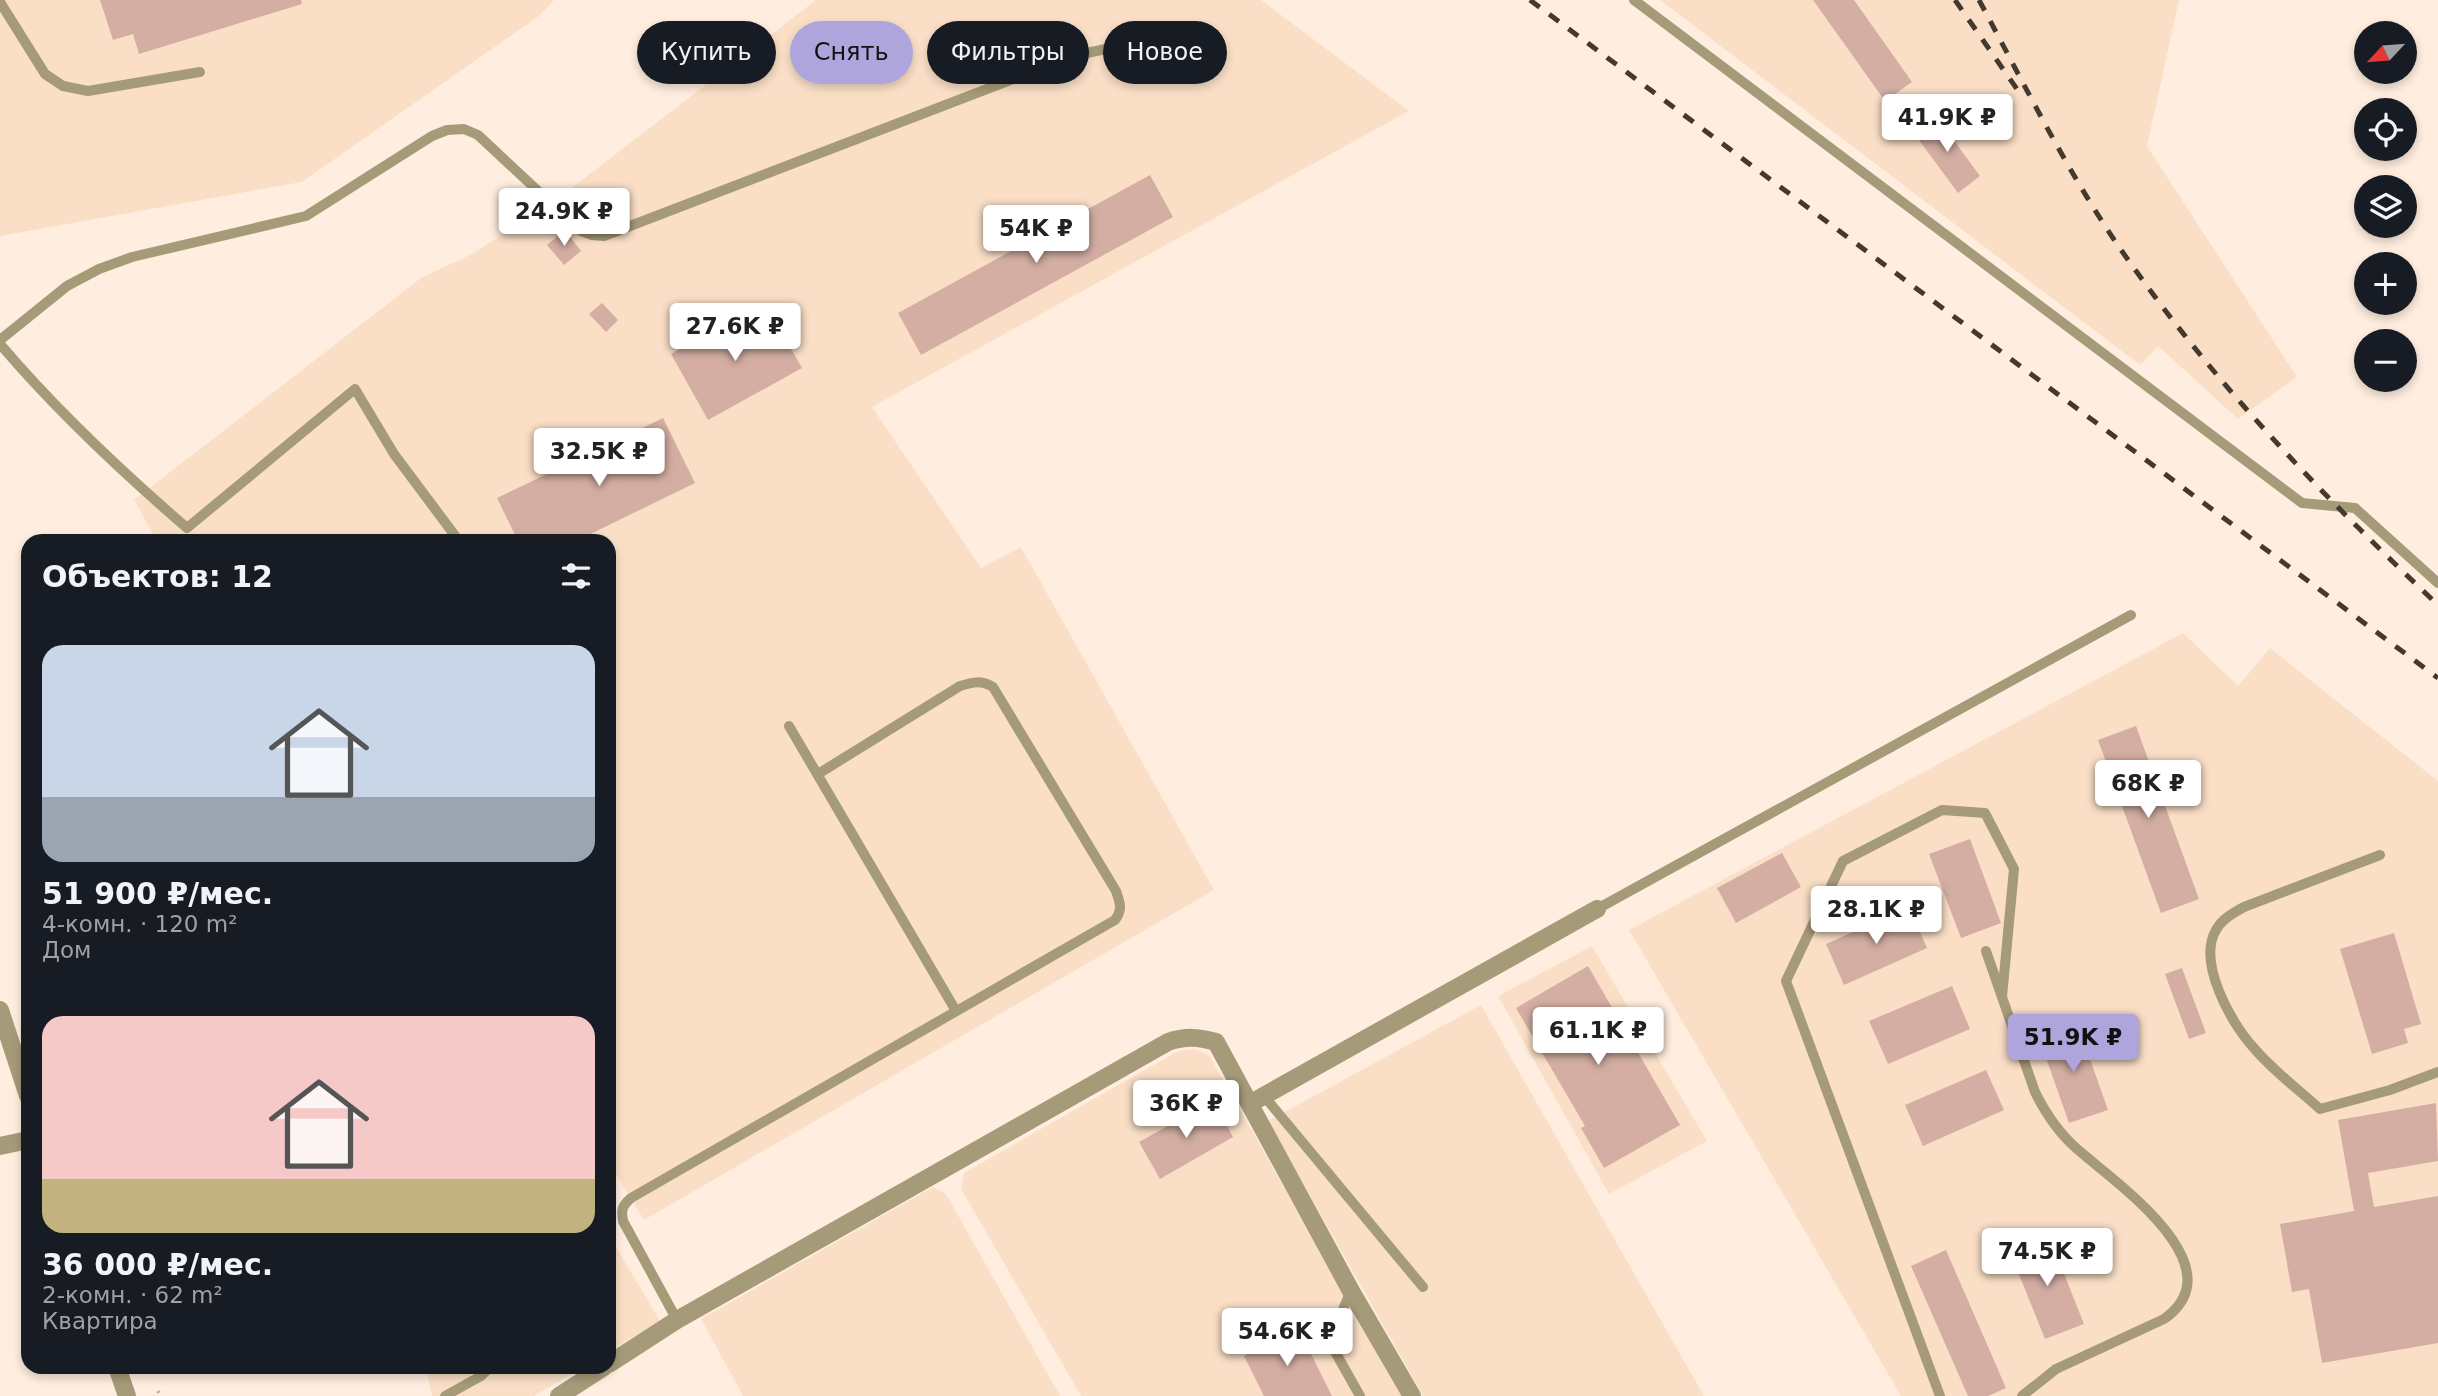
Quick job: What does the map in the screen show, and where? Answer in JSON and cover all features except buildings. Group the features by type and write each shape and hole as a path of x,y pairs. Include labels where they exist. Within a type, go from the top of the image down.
{"street":[{"path":"1257,1100 1597,909"},
{"path":"0,1010 21,1074"},
{"path":"616,1359 677,1320 1168,1042 1184,1037 1199,1037 1216,1042 1257,1100 1352,1291 1412,1396"},
{"path":"0,1146 21,1142"},
{"path":"119,1374 127,1396"},
{"path":"558,1396 593,1374"}],"lane":[{"path":"1634,0 2302,503 2355,508 2438,583"},
{"path":"0,2 45,74 63,86 88,91 200,72"},
{"path":"454,534 394,454 355,389 187,528 145,492 25,374 0,342 67,286 99,269 132,257 306,216 414,146 447,130 464,130 478,135 581,231 604,236 1073,56 1103,50"},
{"path":"1597,909 2131,615"},
{"path":"677,1320 623,1221 623,1205 1115,920 1120,913 1121,903 1116,891 993,687 983,682 960,686 818,774"},
{"path":"789,726 956,1012"},
{"path":"1940,1396 1786,981 1843,861 1942,810 1985,813 2014,869 2002,997"},
{"path":"2380,855 2244,907 2227,917 2214,932 2210,965 2231,1015 2252,1047 2320,1109 2390,1090 2438,1072"},
{"path":"1986,951 2035,1092 2045,1112 2075,1148 2147,1208 2169,1234 2187,1272 2186,1295 2179,1308 2164,1318 2056,1369 2022,1396"},
{"path":"1257,1100 1423,1287"},
{"path":"1352,1291 1329,1341 1360,1396"},
{"path":"445,1396 483,1374"}],"shaded area":[{"path":"0,0 554,0 539,16 302,182 0,236"},
{"path":"816,0 1261,0 1409,111 872,407 981,568 1021,547 1214,890 644,1220 616,1174 616,534 153,534 134,500 421,278 472,254 552,203 707,84 776,84 776,31"},
{"path":"1660,0 2179,0 2147,146 2297,377 2238,419 2158,346 2140,365"},
{"path":"2183,633 2238,686 2270,648 2438,781 2438,1396 1901,1396 1629,930"},
{"path":"1592,946 1707,1141 1609,1194 1498,996"},
{"path":"1481,1005 1704,1396 1423,1396 1268,1121"},
{"path":"1194,1049 1209,1055 1402,1396 1081,1396 961,1189 964,1173 1178,1051"},
{"path":"933,1187 946,1194 1060,1396 743,1396 701,1319"},
{"path":"616,1247 660,1321 616,1347"},
{"path":"427,1374 571,1374 534,1396 432,1396"}],"railway":[{"path":"1530,0 2438,678"},
{"path":"1955,0 2019,92"},
{"path":"1979,0 2094,209 2172,320 2243,406 2319,488 2438,605"}]}
